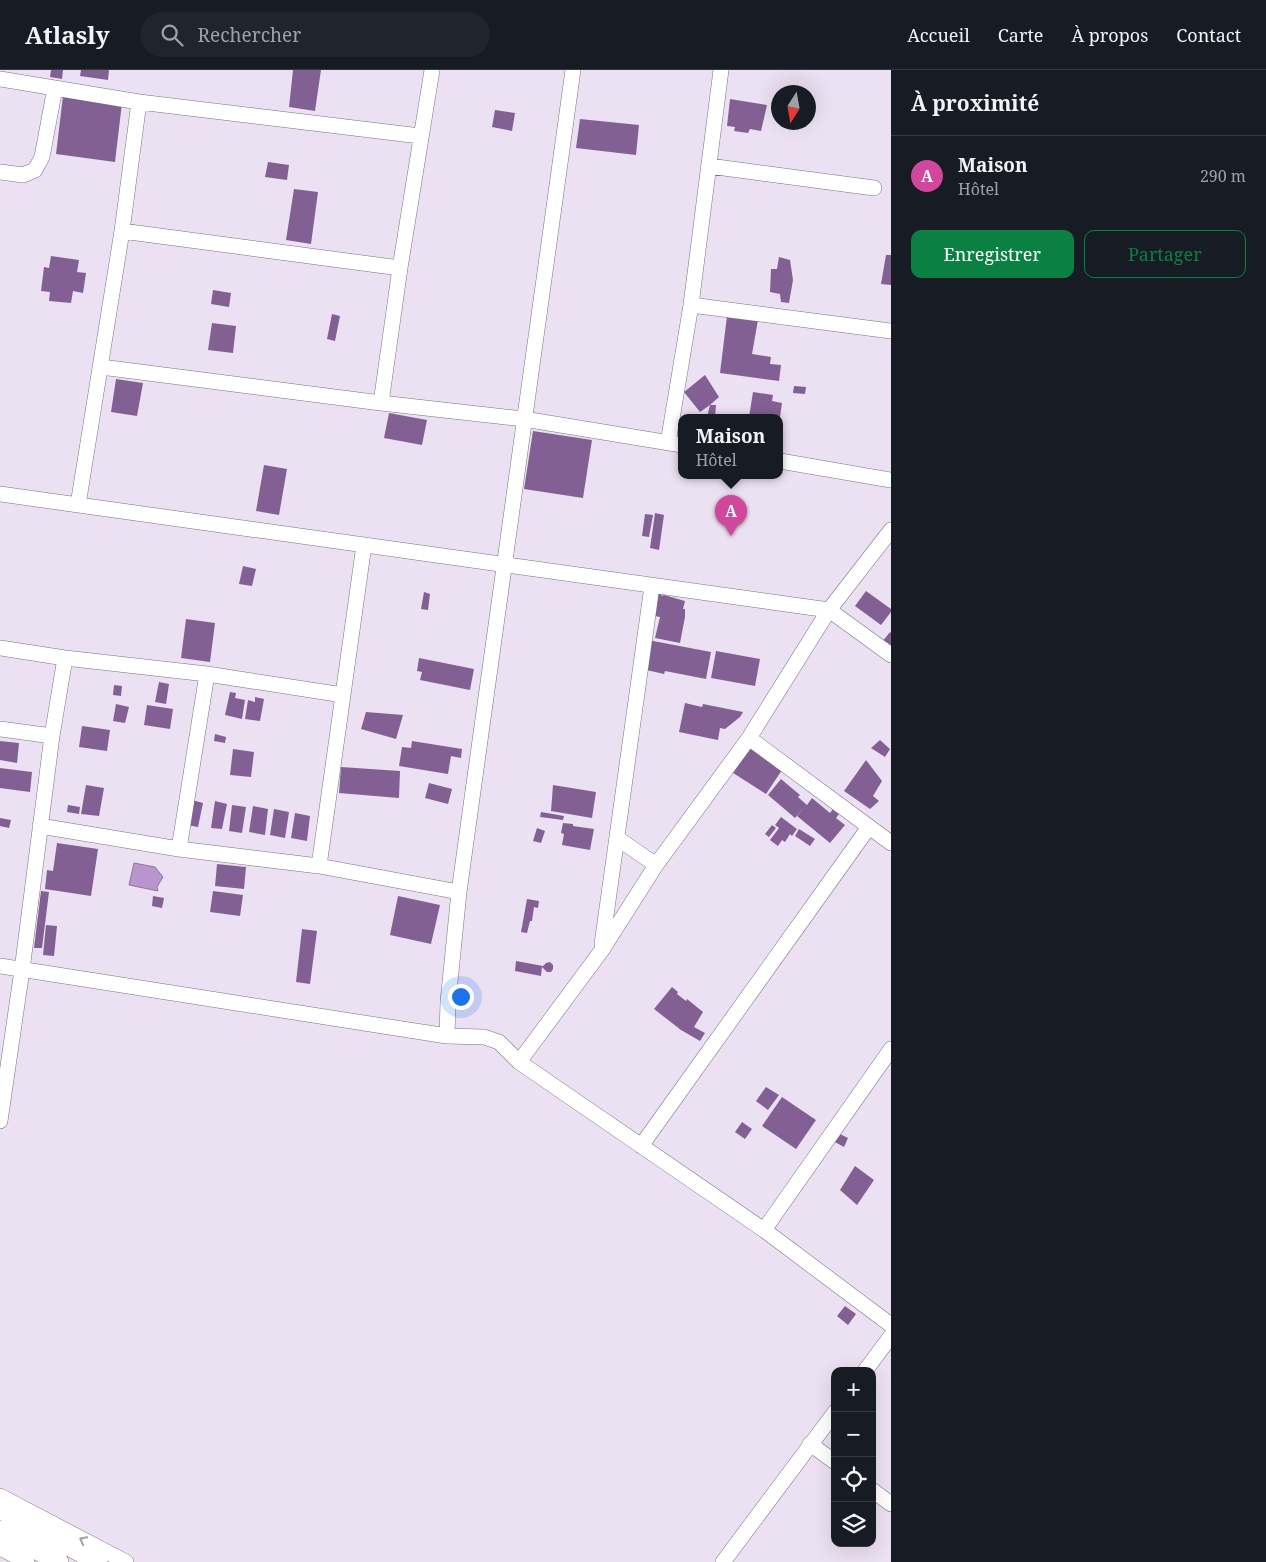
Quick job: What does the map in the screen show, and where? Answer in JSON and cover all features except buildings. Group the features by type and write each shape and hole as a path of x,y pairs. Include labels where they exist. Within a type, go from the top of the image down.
{"main road":[{"path":"0,1509 98,1562"},
{"path":"0,1530 59,1562"}],"street":[{"path":"381,403 420,136 432,70"},
{"path":"447,1036 448,1002 459,892 573,70"},
{"path":"678,414 721,70"},
{"path":"0,79 139,102 420,136"},
{"path":"0,172 23,174 35,170 42,157 54,88"},
{"path":"78,505 122,231 139,102"},
{"path":"709,166 874,188"},
{"path":"122,231 400,268"},
{"path":"691,305 891,331"},
{"path":"101,368 524,419 675,444 678,418"},
{"path":"783,462 891,480"},
{"path":"0,494 830,610 891,655"},
{"path":"519,1062 602,950 656,865 750,738 830,610 891,530"},
{"path":"319,866 364,545"},
{"path":"602,950 652,586"},
{"path":"0,648 65,658 208,674 343,695"},
{"path":"0,1121 22,970 52,736 65,658"},
{"path":"179,848 208,674"},
{"path":"0,729 52,736"},
{"path":"750,738 891,843"},
{"path":"40,826 179,848 319,866 459,892"},
{"path":"641,1146 869,828"},
{"path":"617,838 656,865"},
{"path":"0,966 447,1036 484,1036 499,1042 519,1062 764,1230 891,1325"},
{"path":"764,1230 891,1049"},
{"path":"868,1367 891,1336"},
{"path":"723,1562 831,1417"},
{"path":"810,1444 831,1459"},
{"path":"876,1493 891,1504"},
{"path":"0,1496 126,1562"},
{"path":"0,1548 27,1562"}],"shaded area":[{"path":"134,863 155,867 163,877 157,887 158,891 129,885"}],"place":[{"name":"Maison","path":"731,536"}]}
